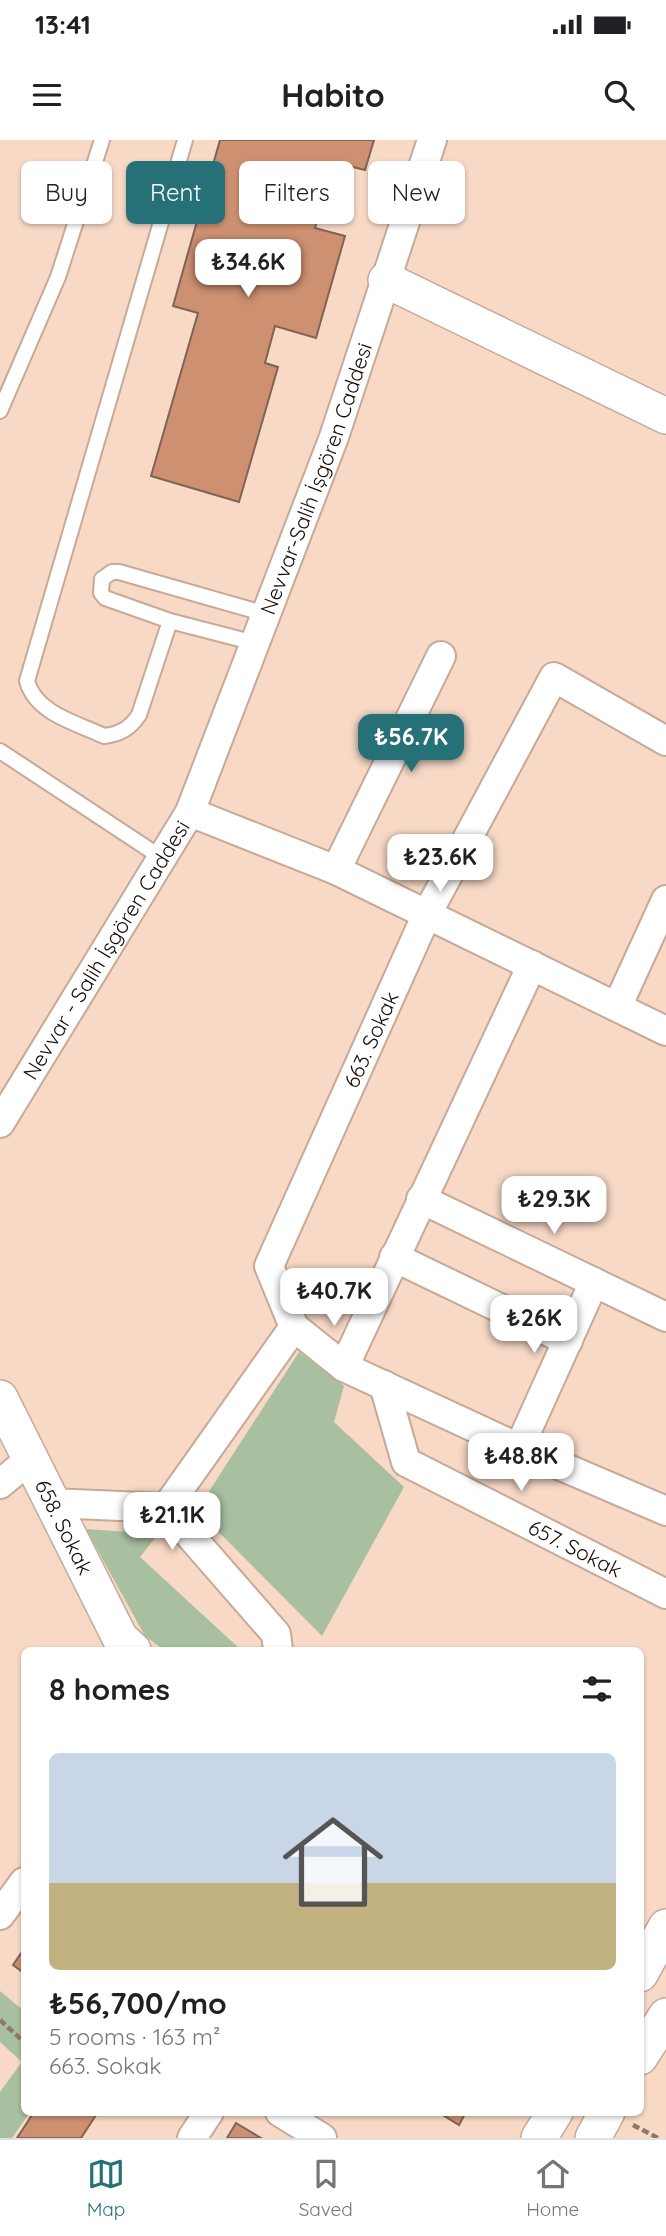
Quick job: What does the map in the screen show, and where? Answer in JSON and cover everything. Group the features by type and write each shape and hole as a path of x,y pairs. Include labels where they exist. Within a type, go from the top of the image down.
{"street":[{"name":"Nevvar-Salih İşgören Caddesi","path":"190,812 334,437 432,140"},
{"path":"386,280 666,416"},
{"path":"336,870 441,656"},
{"name":"663. Sokak","path":"294,1327 269,1266 427,915 554,677 666,741"},
{"path":"190,812 336,870 666,1031"},
{"name":"Nevvar - Salih İşgören Caddesi","path":"4,1109 190,812"},
{"path":"617,1007 666,900"},
{"path":"344,1367 532,965"},
{"path":"421,1199 666,1317"},
{"path":"394,1257 568,1341"},
{"path":"519,1448 594,1283"},
{"path":"166,1508 294,1327 344,1367 519,1448 666,1511"},
{"name":"657. Sokak","path":"384,1385 406,1462 666,1594"},
{"name":"658. Sokak","path":"0,1398 120,1638 130,1647"},
{"path":"0,1484 30,1459"},
{"path":"51,1503 166,1508 276,1633 278,1647"},
{"path":"0,1915 21,1886"},
{"path":"644,1966 666,1927"},
{"path":"644,2051 666,2016"},
{"path":"192,2138 206,2116"},
{"path":"290,2116 322,2128"},
{"path":"539,2138 553,2116"},
{"path":"593,2138 618,2118"}],"lane":[{"path":"0,411 58,277 102,140"},
{"path":"170,621 139,715 124,731 104,736 46,709 30,692 28,670 185,140"},
{"path":"255,643 170,621 105,598 101,593 102,579 112,572 119,572 266,614"},
{"path":"0,751 162,858"}],"path":[{"path":"0,2020 21,2039"},
{"path":"618,2118 658,2138"}],"green space":[{"path":"299,1352 344,1386 334,1422 404,1487 322,1636 197,1510"},
{"path":"86,1529 158,1534 140,1557 238,1647 160,1647 145,1636"},
{"path":"0,1991 21,2008 21,2061 0,2042"},
{"path":"21,2063 21,2116 27,2116 12,2138 0,2138 0,2092"}],"building":[{"path":"220,140 374,140 365,170 354,167 354,161 239,161 239,224 316,224 315,228 345,236 316,338 275,326 265,363 278,367 239,502 151,476 198,313 173,306 196,224 225,224 225,161 214,161"},
{"path":"21,1953 21,1971 13,1965"},
{"path":"31,2116 95,2116 81,2138 17,2138"},
{"path":"444,2116 464,2116 459,2125"},
{"path":"236,2123 261,2138 227,2138"}]}
